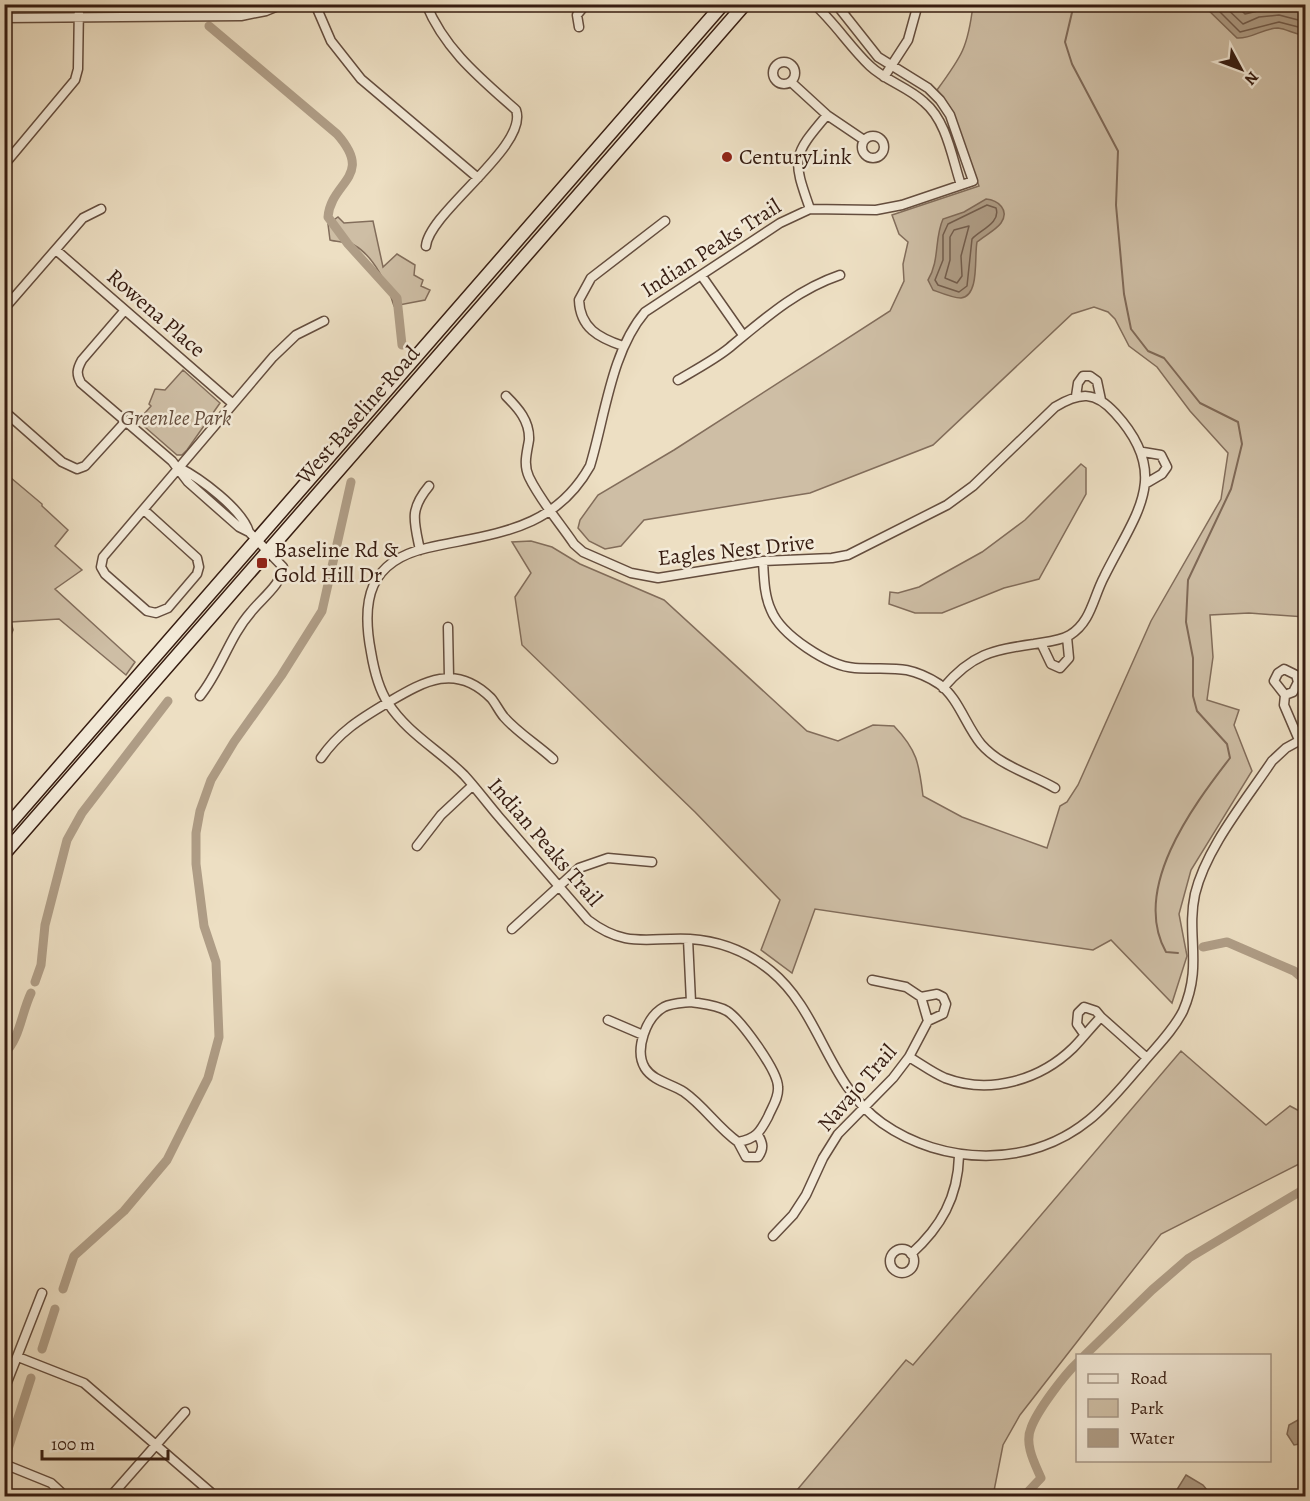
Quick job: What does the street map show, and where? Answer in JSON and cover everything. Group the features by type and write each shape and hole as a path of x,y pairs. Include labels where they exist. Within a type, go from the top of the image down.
{"main road":[{"name":"West Baseline Road","path":"4,830 253,536 723,4"},
{"name":"West Baseline Road","path":"5,853 745,4"}],"street":[{"path":"4,165 75,80 78,69 79,4"},
{"path":"191,4 192,16"},
{"path":"4,18 242,16 266,11 283,4"},
{"path":"315,4 331,41 361,79 478,178"},
{"path":"426,4 435,26 448,47 516,110 519,118 518,125 501,151 440,221 427,240 426,246"},
{"path":"579,27 577,15 586,4"},
{"path":"814,4 835,23 866,62 884,77 923,101 933,111 941,124 961,185"},
{"path":"836,4 878,57 892,66"},
{"path":"884,77 908,40 918,6 904,4"},
{"name":"Indian Peaks Trail","path":"892,66 928,88 940,100 950,115 974,181 902,205 876,210 810,209 780,223 645,312 632,327 623,346 590,466 582,481 552,511 509,532 420,549 403,556 388,567 372,588 365,615 373,662 388,703 406,726 464,775 588,920 613,936 643,942 688,939 734,948 771,971 797,1000 831,1065 863,1106 899,1134 959,1156 1006,1154 1059,1139 1088,1121 1107,1104 1170,1031 1189,994 1195,964 1192,917 1195,896 1206,865 1272,760 1302,739"},
{"path":"791,82 827,116 864,140"},
{"path":"810,209 799,178 798,154 804,142 827,116"},
{"path":"4,309 83,218 101,209"},
{"path":"623,346 603,339 592,332 584,322 579,300 591,278 665,221"},
{"name":"Rowena Place","path":"56,250 232,403"},
{"path":"701,275 743,335"},
{"path":"678,380 727,349 803,290 840,275"},
{"path":"125,310 82,360 77,376 81,383 178,467 188,482 239,527 253,536 284,567 283,573 237,629 213,679 200,696"},
{"path":"144,510 197,558 199,567 197,574 168,608 156,613 147,611 105,574 101,567 103,557 232,403 281,349 296,336 324,321"},
{"name":"Eagles Nest Drive","path":"506,396 522,412 528,426 529,438 525,459 529,476 574,544 583,552 631,573 650,578 674,577 763,561 832,558 848,555 900,531 947,505 973,486 1055,407 1076,396 1078,383 1083,376 1090,376 1097,381 1101,400 1125,424 1143,452 1145,484 1140,508 1103,579 1091,610 1083,623 1067,637"},
{"path":"1076,396 1096,397 1101,400"},
{"path":"4,411 69,468 77,469 85,466 126,421"},
{"name":"Eagles Nest Drive","path":"1143,452 1161,456 1167,467 1162,474 1145,484"},
{"path":"420,549 414,509 429,486"},
{"path":"763,561 766,599 772,613 811,651 842,666 905,669 923,675 944,688 980,742 991,754 1055,788"},
{"path":"448,627 449,677"},
{"path":"944,688 958,670 984,654 1067,637 1069,658 1060,668 1052,664 1041,643"},
{"path":"321,758 334,739 347,727 425,681 449,677 479,689 491,699 505,718 554,759"},
{"path":"1285,695 1284,705 1302,739"},
{"path":"417,846 441,815 472,786"},
{"path":"512,928 558,885 579,868 593,861 616,858 652,862"},
{"path":"688,939 691,1002"},
{"name":"Navajo Trail","path":"773,1236 793,1215 806,1195 823,1158 838,1134 893,1078 909,1057 927,1021 943,1014 946,1004 943,997 937,994 921,997 906,987 872,980"},
{"path":"921,997 927,1021"},
{"path":"738,1142 758,1135 778,1095 778,1084 774,1072 738,1021 727,1011 691,1002 666,1006 656,1013 643,1035 640,1050 646,1069 653,1077 687,1094 738,1142 746,1157 758,1157 762,1152 762,1143 758,1135"},
{"path":"1084,1034 1077,1024 1078,1013 1084,1007 1096,1011 1147,1058"},
{"path":"909,1057 953,1081 995,1085 1016,1082 1044,1070 1075,1046 1101,1017"},
{"path":"608,1020 643,1035"},
{"path":"911,1254 933,1234 942,1221 955,1187 959,1156"},
{"path":"4,1390 42,1293"},
{"path":"18,1357 84,1383 215,1497"},
{"path":"111,1497 185,1412"},
{"path":"4,1464 51,1484 65,1497"}],"green space":[{"path":"973,5 1305,5 1305,617 1249,613 1210,615 1213,657 1207,700 1239,710 1234,725 1252,771 1191,870 1179,914 1187,956 1172,1003 1111,940 1093,950 815,909 792,973 761,950 780,900 695,812 522,645 515,597 531,573 512,542 531,541 552,547 580,564 664,600 807,731 838,741 873,725 894,726 908,742 916,758 923,796 962,817 1047,848 1060,806 1067,802 1078,785 1151,621 1221,499 1228,453 1190,411 1157,367 1129,346 1115,319 1108,312 1094,307 1072,314 933,445 810,493 644,520 621,546 605,549 589,541 578,528 580,520 598,495 674,450 890,311 904,281 903,264 908,242 899,234 892,215 979,186 950,107 937,90 966,41"},
{"path":"338,217 344,223 373,221 383,267 397,254 415,265 414,275 423,280 421,286 430,290 425,300 394,306 384,281 368,256 354,245 330,240 328,224"},
{"name":"Greenlee Park","path":"183,370 220,403 187,450 182,455 177,455 138,421 151,406 149,404 155,389 165,390"},
{"path":"1081,464 1086,468 1086,494 1039,579 1004,588 942,613 915,613 889,604 890,592 898,593 919,587 982,552 1025,520"},
{"path":"4,472 42,504 68,530 55,546 82,570 55,589 135,662 126,675 59,619 11,622 13,630 5,650"},
{"path":"1181,1051 1266,1125 1290,1106 1305,1114 1305,1161 1161,1234 1020,1415 1003,1445 993,1496 792,1496 906,1360 913,1365"}],"water":[{"path":"1203,5 1305,5 1305,35 1278,28 1237,38"},
{"path":"986,199 995,201 1001,206 1004,214 1001,223 977,242 974,283 971,290 967,296 961,298 933,290 928,280 934,265 943,219 964,212"},
{"path":"1305,1416 1305,1443 1294,1445 1287,1434 1289,1425"},
{"path":"1186,1475 1203,1485 1212,1496 1173,1496"}],"waterway":[{"path":"1074,4 1065,42 1072,64 1118,151 1116,205 1124,294 1131,329 1148,351 1164,358 1200,403 1238,422 1242,444 1231,489 1188,580 1186,622 1193,658 1193,696 1197,711 1227,744 1230,758 1184,824 1161,876 1156,902 1157,928 1166,952 1178,953"},
{"path":"209,26 337,134 348,148 352,170 336,195 328,217 348,244 397,298 402,345"},
{"path":"63,1289 74,1256 124,1211 167,1160 208,1078 219,1037 216,962 204,926 196,864 196,833 200,811 211,780 234,742 281,676 322,611 351,482"},
{"path":"35,982 41,965 45,925 67,840 82,813 168,701"},
{"path":"1203,947 1227,942 1294,971 1306,981"},
{"path":"4,1054 14,1041 31,993"},
{"path":"1086,1354 1152,1290 1189,1258 1306,1188"},
{"path":"42,1349 55,1309"},
{"path":"1024,1496 1041,1478 1030,1447 1031,1428 1039,1412 1076,1364"},
{"path":"8,1449 31,1378"}],"place":[{"name":"CenturyLink","path":"727,157"},
{"name":"Baseline Rd & Gold Hill Dr","path":"262,563"}]}
